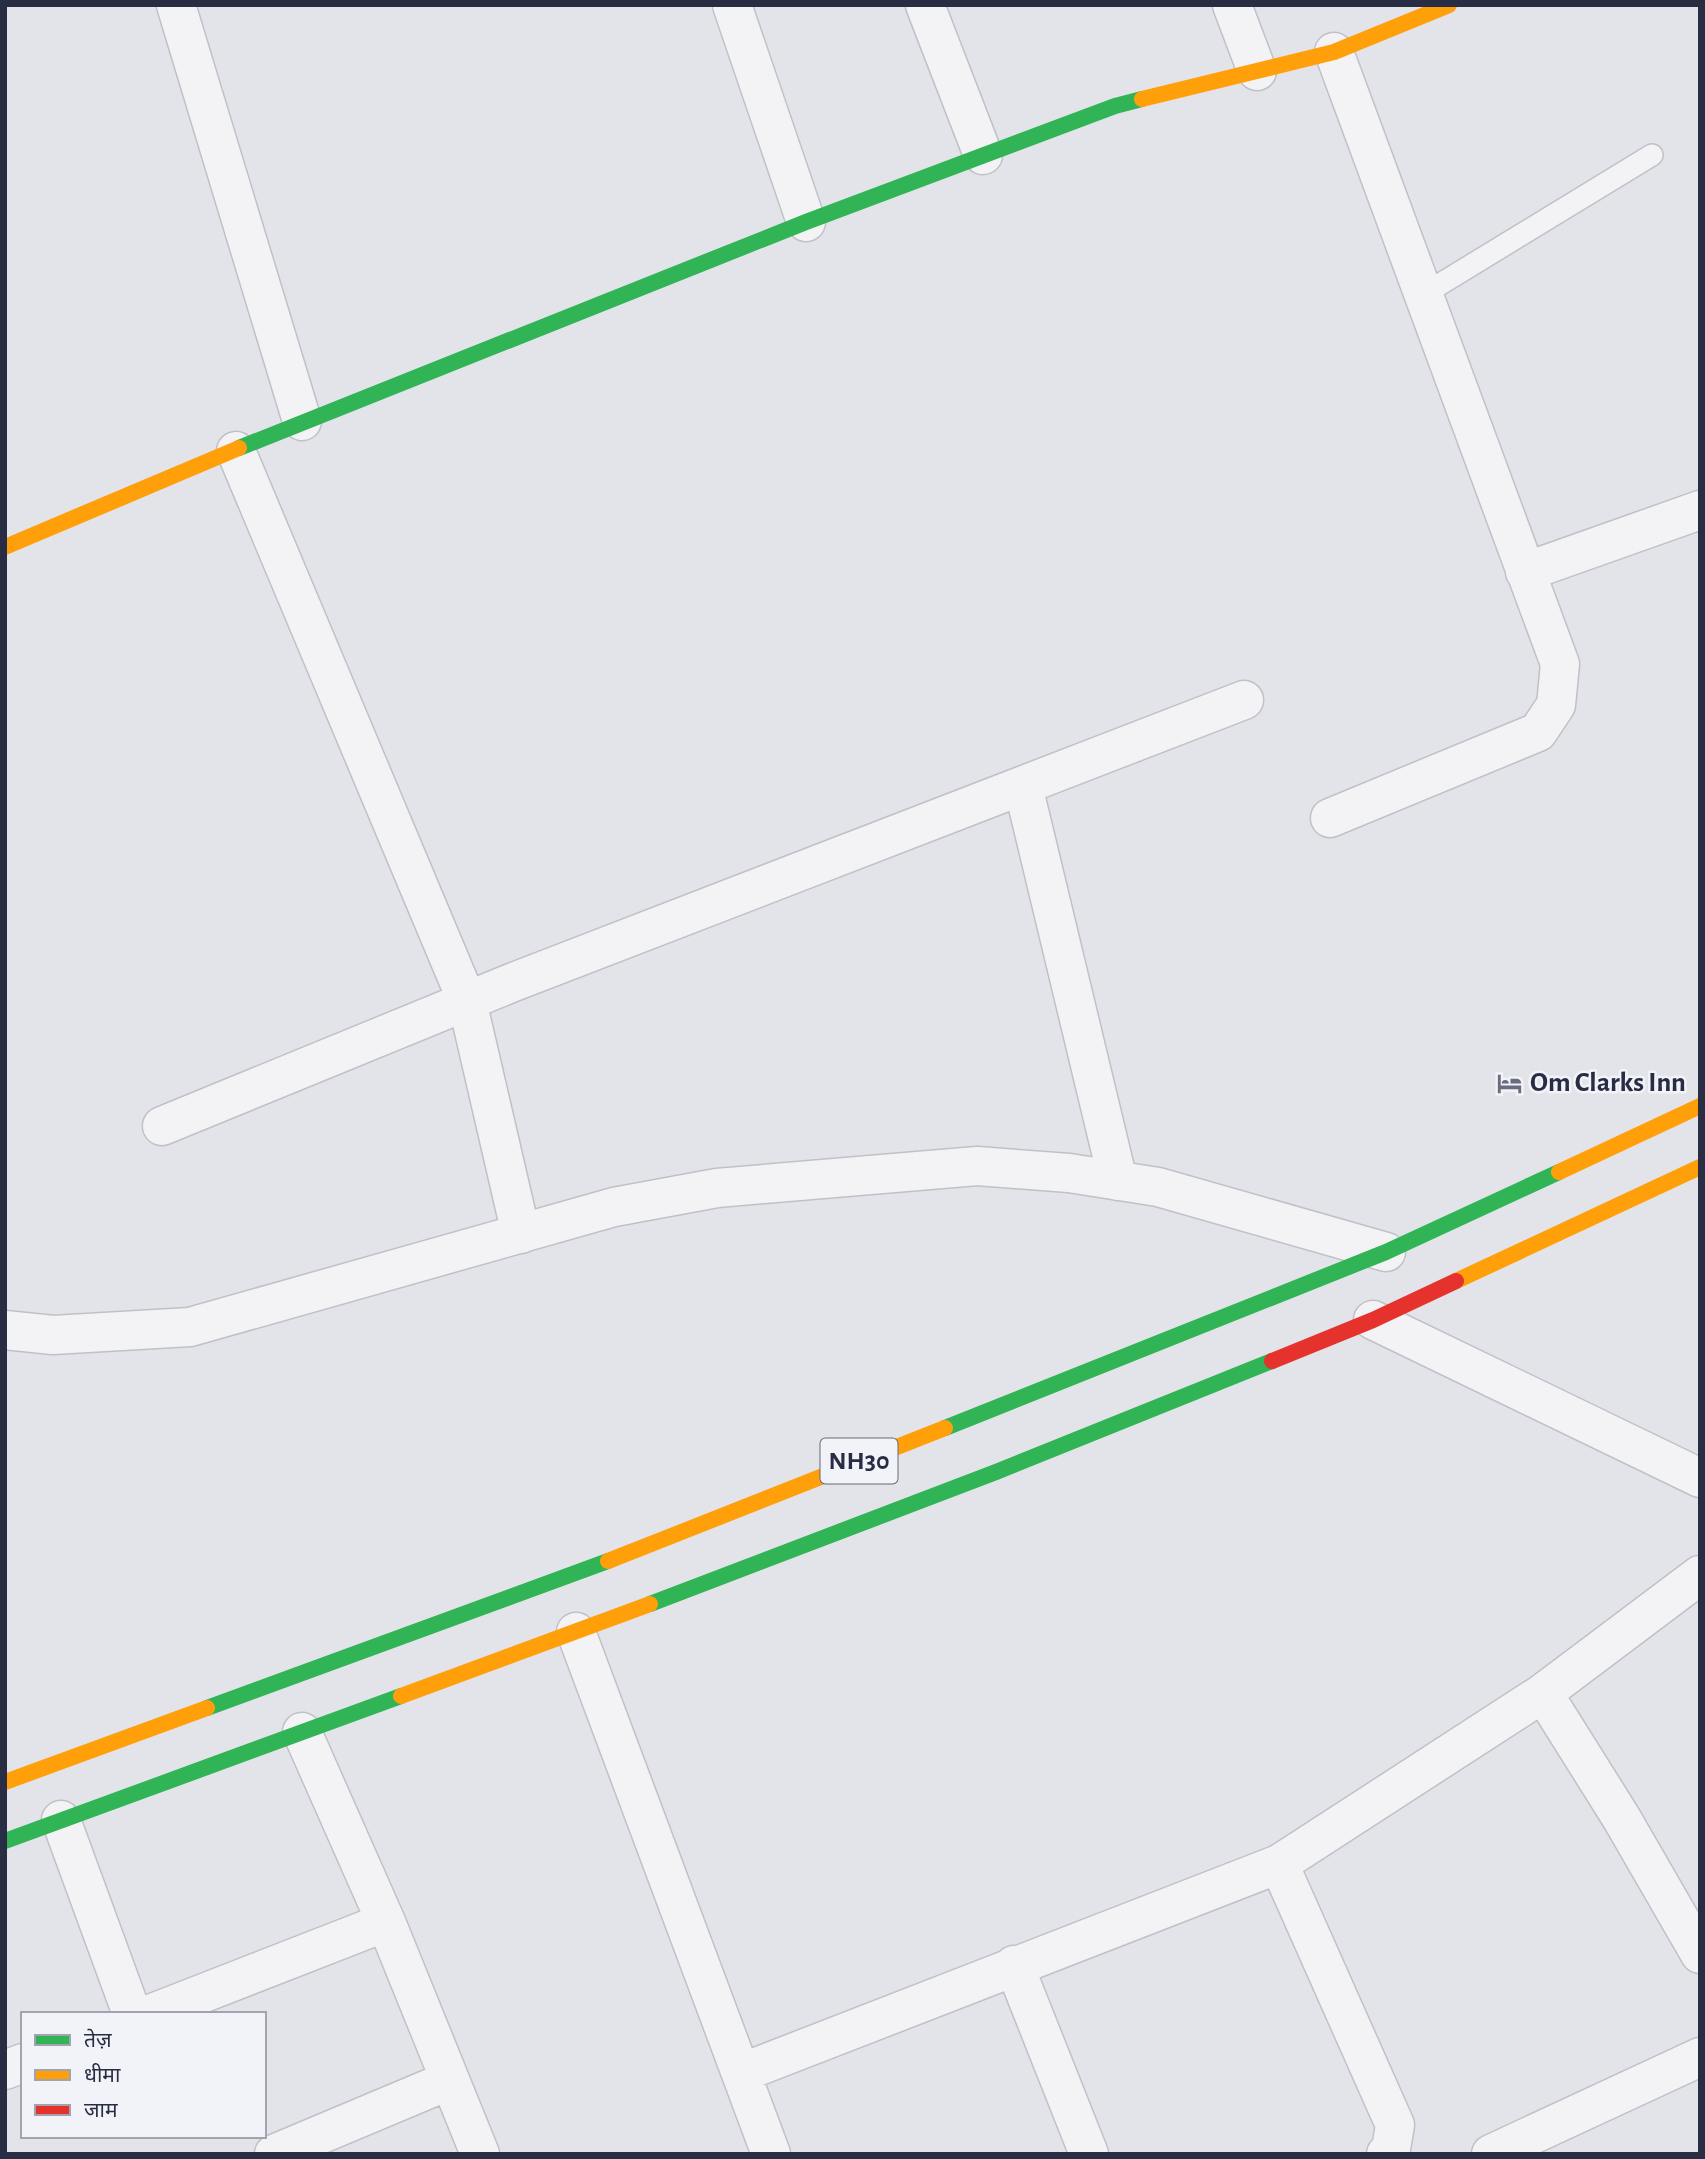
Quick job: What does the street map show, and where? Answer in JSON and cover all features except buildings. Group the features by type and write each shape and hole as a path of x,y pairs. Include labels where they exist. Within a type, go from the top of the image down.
{"main road":[{"path":"5,547 302,421 983,155 1115,106 1334,52 1449,5"},
{"name":"NH30","path":"5,1782 557,1581 1385,1252 1700,1106"},
{"name":"NH30","path":"5,1841 576,1632 996,1472 1373,1320 1700,1167"}],"street":[{"path":"176,5 302,421"},
{"path":"732,5 806,222"},
{"path":"925,5 983,155"},
{"path":"1232,5 1256,72"},
{"path":"1330,818 1538,732 1556,705 1560,664 1334,52"},
{"path":"236,451 467,1001 521,1234"},
{"path":"1525,572 1700,510"},
{"path":"162,1126 467,1001 1244,700"},
{"path":"1023,786 1118,1181"},
{"path":"5,1329 52,1335 190,1327 614,1207 717,1188 977,1166 1069,1173 1157,1187 1385,1252"},
{"path":"1373,1320 1700,1478"},
{"path":"741,2073 1279,1864 1543,1693 1700,1575"},
{"path":"576,1632 771,2154"},
{"path":"1543,1693 1622,1819 1700,1954"},
{"path":"302,1732 386,1922 480,2154"},
{"path":"61,1820 131,2012"},
{"path":"1279,1864 1395,2125 1393,2152"},
{"path":"155,2012 386,1922"},
{"path":"1014,1965 1089,2154"},
{"path":"1491,2154 1700,2057"},
{"path":"274,2154 450,2080"}],"lane":[{"path":"1424,294 1652,156"}],"traffic: fast":[{"path":"239,448 806,222 1115,106 1142,99"},
{"path":"945,1428 1386,1252 1559,1172"},
{"path":"650,1604 996,1472 1272,1361"},
{"path":"207,1708 608,1561"},
{"path":"5,1841 401,1696"}],"traffic: slow":[{"path":"1142,99 1334,52 1449,5"},
{"path":"5,547 239,448"},
{"path":"1559,1172 1700,1106"},
{"path":"1456,1281 1700,1167"},
{"path":"608,1561 945,1428"},
{"path":"401,1696 650,1604"},
{"path":"5,1782 207,1708"}],"traffic: jam":[{"path":"1272,1361 1373,1320 1456,1281"}],"place":[{"name":"Om Clarks Inn","path":"1510,1083"}]}
